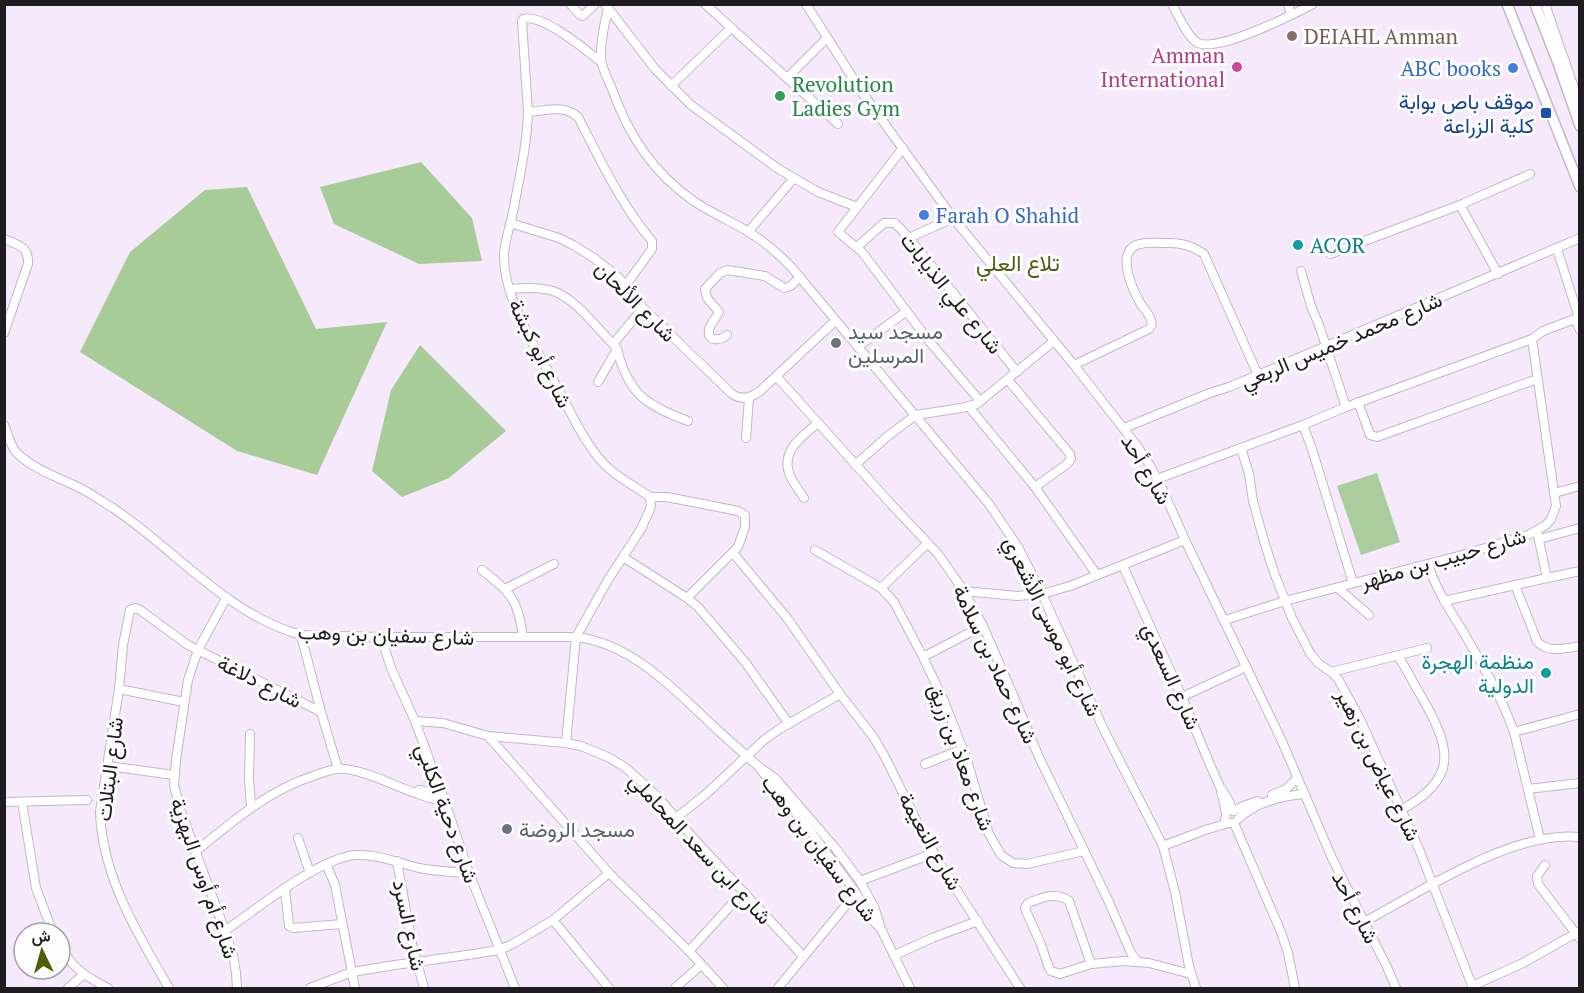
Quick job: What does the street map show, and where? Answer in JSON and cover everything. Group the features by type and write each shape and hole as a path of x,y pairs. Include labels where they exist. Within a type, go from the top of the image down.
{"main road":[{"path":"1507,4 1580,188"},
{"path":"1535,4 1580,126"}],"street":[{"path":"570,4 583,16 595,4"},
{"path":"705,4 838,123"},
{"name":"شارع أحد","path":"806,4 861,91 953,218 1124,428 1157,479 1281,739 1321,835 1396,988"},
{"path":"1172,4 1194,40 1207,45 1232,39 1313,4"},
{"path":"1288,4 1291,15"},
{"path":"1545,4 1580,105"},
{"path":"607,7 649,61 691,105 777,168 818,192 857,207"},
{"name":"شارع أبو موسى الأشعري","path":"607,7 601,62 619,110 646,156 682,192 703,207 748,232 783,259 859,346 989,504 1018,548 1042,594 1104,730 1163,846 1196,988"},
{"name":"شارع أبو كبشة","path":"601,62 551,27 529,17 523,19 528,112 526,144 505,246 505,272 527,333 587,441 606,466 650,498"},
{"path":"671,86 731,28"},
{"path":"787,78 827,38"},
{"path":"528,112 564,109 578,117 617,190 652,241 652,249 626,285"},
{"path":"903,148 838,232 857,247 929,341 980,401"},
{"path":"1330,254 1460,205 1530,174"},
{"path":"748,232 794,178"},
{"path":"1460,205 1497,274"},
{"path":"909,238 953,218"},
{"name":"شارع الألحان","path":"510,223 559,238 594,258 626,285 643,308 730,393 741,398 749,398"},
{"name":"شارع علي الذيابات","path":"857,247 884,223 895,223 1017,372"},
{"name":"شارع محمد خميس الربعي","path":"1124,428 1258,375 1580,238"},
{"path":"4,239 20,245 27,251 28,256 28,264 4,333"},
{"path":"1074,365 1151,327 1152,321 1139,302 1130,281 1126,258 1130,248 1140,244 1180,243 1193,246 1204,254 1258,375"},
{"path":"1557,249 1580,330"},
{"path":"727,335 717,340 709,333 719,312 707,298 705,289 720,273 731,270 761,275 784,288 788,288 800,277"},
{"path":"1301,271 1346,407"},
{"path":"510,289 541,289 561,295 580,310 615,346 629,382 637,392 665,412 688,421"},
{"path":"598,382 615,346 643,308"},
{"path":"859,346 907,311"},
{"path":"1157,479 1303,425 1358,402 1532,339 1544,330 1578,318"},
{"path":"746,438 749,398 759,392 835,321"},
{"name":"شارع حبيب بن مظهر","path":"1225,620 1285,601 1538,535 1556,506 1532,339"},
{"path":"855,465 916,415 969,407 980,401 1054,341"},
{"name":"شارع حماد بن سلامة","path":"776,376 942,559 964,591 1128,948 1137,961"},
{"path":"1358,402 1370,435 1377,437 1537,379"},
{"path":"1008,380 1070,454 1071,459 1068,464 1035,487"},
{"path":"969,407 1035,487 1096,575"},
{"path":"804,498 789,474 788,456 795,444 818,423"},
{"path":"1303,425 1353,583"},
{"name":"شارع سفيان بن وهب","path":"4,426 7,437 17,453 45,472 84,490 114,509 226,598 271,624 301,635 589,638 613,647 649,669 689,702 759,767 775,778 833,845 860,881 910,988"},
{"name":"شارع عياض بن زهير","path":"1241,448 1264,541 1285,601 1310,653 1341,683 1359,717 1434,884 1472,987"},
{"path":"1554,493 1579,488"},
{"path":"566,743 576,637 646,519 651,505 650,498 667,497 738,511 743,513 745,518 743,535 738,547 687,598"},
{"path":"1547,578 1538,535 1580,528"},
{"path":"964,591 1017,596 1042,594 1123,566 1185,540"},
{"path":"881,588 928,543"},
{"name":"شارع معاذ بن زريق","path":"815,550 881,588 894,602 944,701 963,749 989,834 1006,860 1027,864 1084,851"},
{"name":"شارع النعيمة","path":"733,553 787,618 840,694 861,719 885,757 933,853 1020,988"},
{"path":"623,557 687,598 698,608 742,658 789,724"},
{"path":"505,589 554,564"},
{"path":"1428,565 1437,589 1505,707 1514,732 1540,839"},
{"name":"شارع السعدي","path":"1123,566 1182,697 1281,932 1288,952 1295,988"},
{"path":"482,570 505,589 516,605 523,637"},
{"path":"1444,601 1580,571"},
{"path":"1515,585 1540,645 1550,649 1580,646"},
{"path":"1338,588 1370,615"},
{"name":"شارع أم أوس البهزية","path":"226,598 198,650 188,680 174,785 180,809 233,955 237,988"},
{"name":"شارع دلاغة","path":"133,608 140,610 188,645 321,712"},
{"name":"شارع البتلات","path":"133,608 129,615 123,645 119,689 100,812 101,829 105,852 122,901 169,988"},
{"path":"923,657 967,634"},
{"name":"شارع دلاغة","path":"301,635 338,769"},
{"name":"شارع دحية الكلبي","path":"381,637 415,721 498,950 515,988"},
{"path":"1331,672 1427,648"},
{"path":"1398,656 1434,718 1445,751 1443,768 1435,783 1416,802 1401,810"},
{"path":"1182,697 1246,667"},
{"path":"119,689 184,702"},
{"path":"676,817 706,794 764,740 840,694"},
{"path":"1514,732 1580,714"},
{"name":"شارع ابن سعد المحاملي","path":"415,721 443,723 488,736 566,743 596,751 610,758 626,768 656,795 803,956"},
{"path":"250,734 251,806"},
{"path":"488,736 609,873 689,951 723,988"},
{"path":"925,764 963,749"},
{"path":"108,765 174,775"},
{"name":"شارع سفيان بن وهب","path":"759,767 805,825 881,929"},
{"path":"195,852 251,806 267,796 295,782 338,769 378,778 417,794 443,799"},
{"path":"422,790 432,782 435,775"},
{"path":"1231,816 1245,805 1283,791 1297,778"},
{"path":"1528,789 1580,783"},
{"path":"411,791 422,790 443,799"},
{"path":"1163,846 1205,830 1263,803 1286,796 1305,794"},
{"path":"4,802 87,800"},
{"path":"22,802 36,888 48,921"},
{"path":"1364,922 1495,854 1540,839 1580,837"},
{"path":"298,838 310,873"},
{"path":"860,881 933,853"},
{"path":"225,931 310,873 341,858 356,855 397,861 431,870 469,873"},
{"name":"شارع السرد","path":"397,861 416,962 424,988"},
{"path":"326,864 335,885 355,988"},
{"path":"1472,987 1578,934 1538,884 1537,876 1545,865"},
{"path":"310,988 352,972 498,950 521,940 553,920 609,873"},
{"path":"285,889 289,926 293,928 342,924"},
{"path":"689,951 743,892"},
{"path":"778,988 856,893"},
{"path":"1090,964 1069,901 1058,895 1028,903 1026,911 1051,971 1059,974 1090,964 1137,961 1191,974"},
{"path":"553,920 609,988"},
{"path":"895,956 932,938 978,921"},
{"path":"72,963 83,975 108,988"},
{"path":"675,988 701,965"},
{"path":"68,988 83,975"}],"green space":[{"path":"421,162 472,218 482,261 419,264 334,224 320,187"},
{"path":"247,187 316,329 387,322 317,475 237,451 80,352 130,252 205,190"},
{"path":"420,345 506,431 449,478 402,497 372,471 391,390"},
{"path":"1377,473 1400,542 1361,555 1337,486"}],"place":[{"name":"DEIAHL Amman","path":"1292,36"},
{"name":"Amman International","path":"1237,67"},
{"name":"ABC books","path":"1513,68"},
{"name":"Revolution Ladies Gym","path":"780,96"},
{"name":"موقف باص بوابة كلية الزراعة","path":"1546,113"},
{"name":"Farah O Shahid","path":"924,215"},
{"name":"ACOR","path":"1298,245"},
{"name":"مسجد سيد المرسلين","path":"836,343"},
{"name":"منظمة الهجرة الدولية","path":"1546,673"},
{"name":"مسجد الروضة","path":"507,829"}],"district":[{"name":"تلاع العلي","path":"1018,262"}]}
